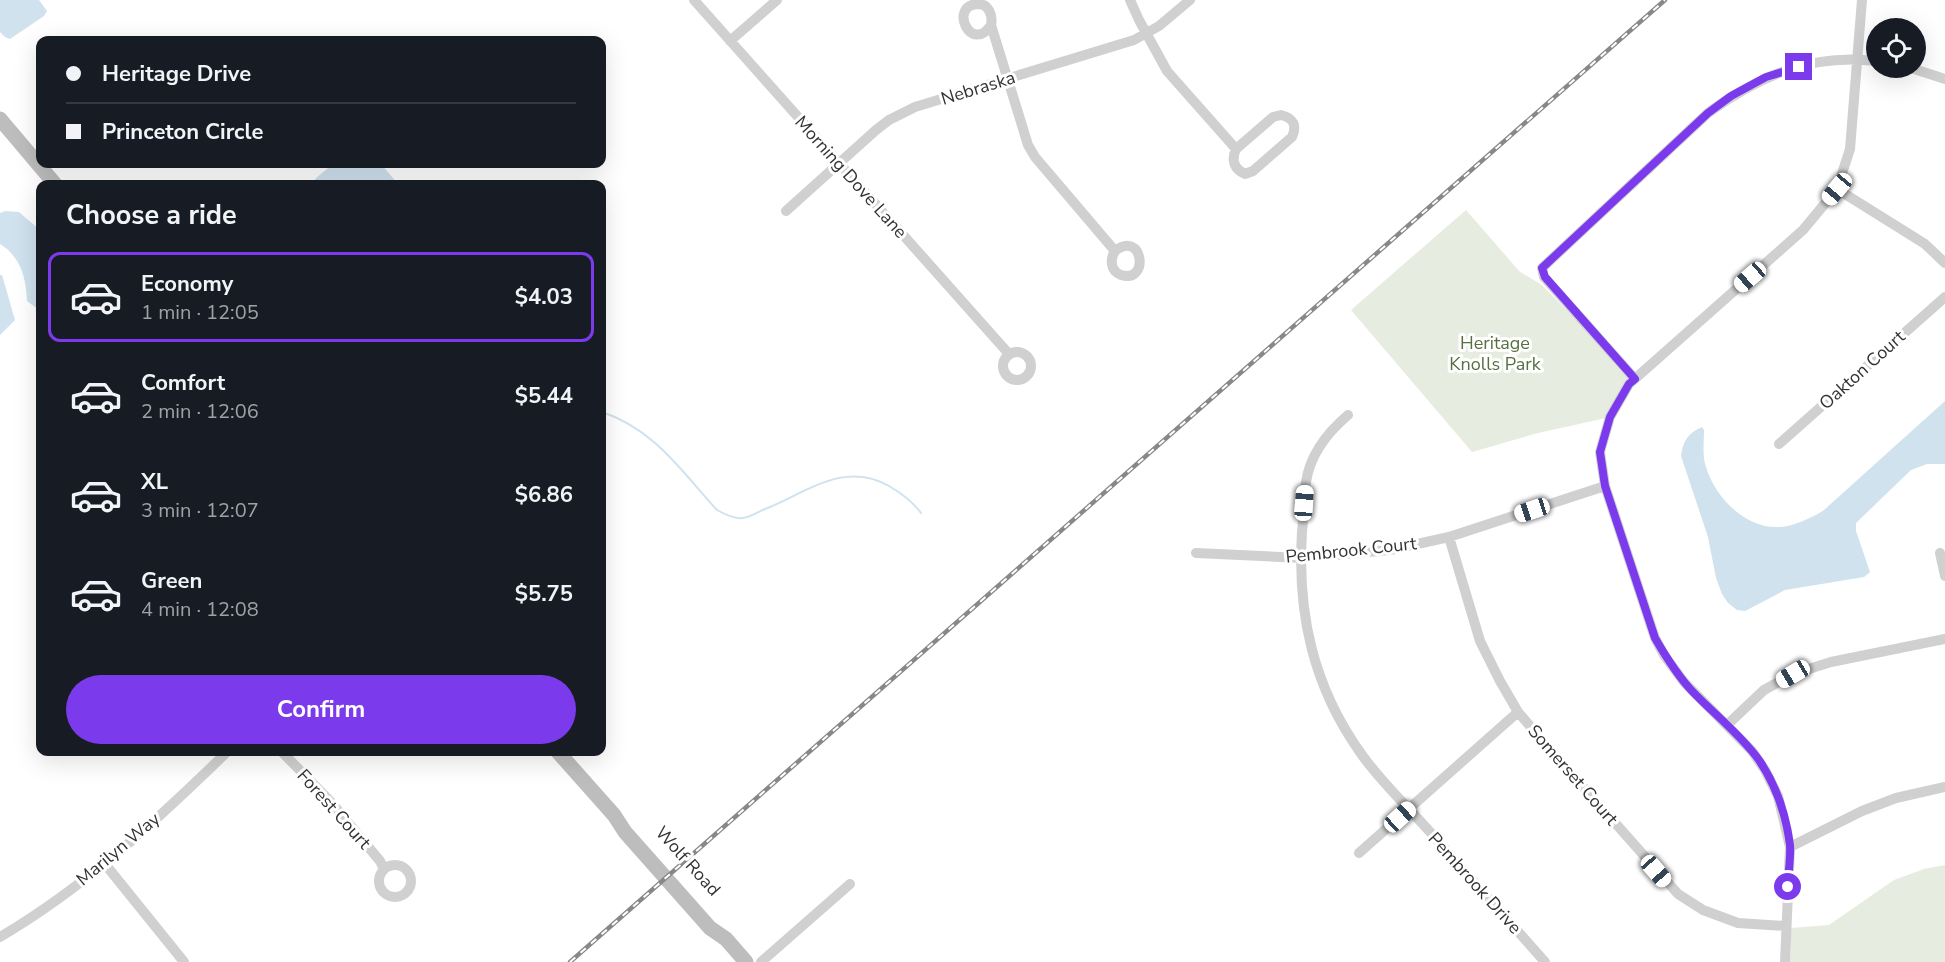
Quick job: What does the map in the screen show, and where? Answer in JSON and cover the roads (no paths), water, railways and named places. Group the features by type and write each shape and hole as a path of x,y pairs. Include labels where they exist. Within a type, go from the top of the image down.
{"main road":[{"path":"0,119 36,162"},
{"path":"41,168 52,180"},
{"name":"Wolf Road","path":"562,756 614,815 631,827 717,923 726,939 746,962"}],"street":[{"name":"Morning Dove Lane","path":"694,0 1009,354"},
{"path":"730,42 777,0"},
{"path":"1130,0 1167,71 1236,149"},
{"name":"Nebraska","path":"786,211 890,120 915,107 1134,40 1159,26 1190,0"},
{"path":"1785,962 1790,847 1781,807 1769,777 1752,751 1678,675 1655,638 1605,486 1600,452 1610,417 1629,384 1803,230 1837,189 1850,149 1862,0"},
{"path":"991,25 1025,138 1035,157 1115,251"},
{"path":"1635,379 1545,277 1542,268 1708,113 1731,96 1766,77 1830,61 1866,60"},
{"path":"1926,72 1945,78"},
{"path":"1281,115 1289,117 1294,123 1295,130 1292,138 1253,171 1245,174 1239,171 1233,156 1236,149 1273,117 1281,115"},
{"path":"1837,189 1925,244 1945,263"},
{"name":"Oakton Court","path":"1779,444 1945,297"},
{"name":"Pembrook Drive","path":"1348,415 1332,429 1316,452 1306,481 1301,558 1303,602 1306,628 1318,670 1330,701 1363,756 1545,962"},
{"name":"Pembrook Court","path":"1196,553 1301,558 1390,550 1449,537 1605,486"},
{"name":"Somerset Court","path":"1449,537 1480,641 1500,681 1518,711 1570,773 1678,894 1703,910 1738,923 1785,926"},
{"path":"1940,553 1945,576"},
{"path":"1726,724 1764,690 1793,674 1831,662 1945,639"},
{"path":"1359,853 1518,711"},
{"name":"Marilyn Way","path":"0,937 105,864 223,756"},
{"name":"Forest Court","path":"286,756 331,802 380,861 384,869"},
{"path":"1790,847 1862,811 1896,798 1945,787"},
{"path":"105,864 184,962"},
{"path":"760,962 850,884"}],"water":[{"path":"0,0 39,0 47,11 44,16 10,39 0,32"},
{"path":"328,168 384,168 395,180 315,180"},
{"path":"19,212 36,227 36,308 27,301 24,276 18,262 0,244 0,213"},
{"path":"0,275 2,275 15,320 0,335"},
{"path":"1945,401 1945,464 1927,464 1911,470 1856,523 1856,531 1870,572 1864,577 1785,590 1745,611 1737,610 1728,603 1716,578 1708,537 1681,456 1685,442 1693,432 1702,427 1704,430 1706,467 1716,489 1732,508 1753,522 1764,526 1782,527 1801,522 1824,510"}],"waterway":[{"path":"606,414 637,429 652,440 717,510 730,516 746,517 826,482 856,476 889,486 921,513"}],"railway":[{"path":"570,962 1665,0"}],"park label":[{"name":"Heritage Knolls Park","path":"1495,353"}]}
